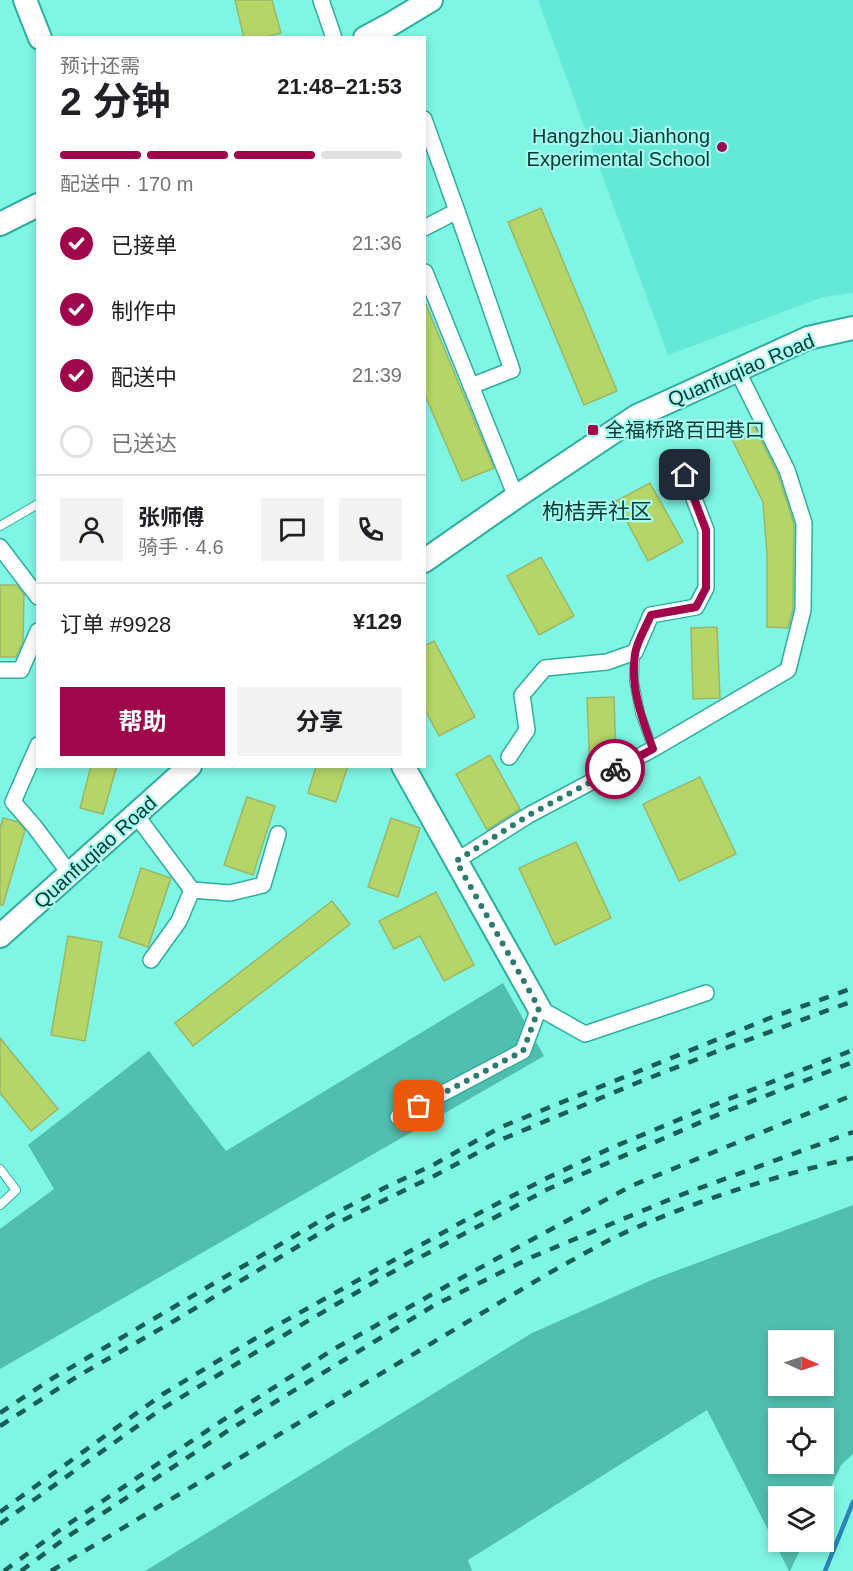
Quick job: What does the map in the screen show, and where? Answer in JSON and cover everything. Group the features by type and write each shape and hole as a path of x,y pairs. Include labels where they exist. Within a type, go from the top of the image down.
{"street":[{"path":"25,0 39,36"},
{"path":"321,0 333,36"},
{"path":"372,36 393,31 430,0"},
{"path":"426,125 512,370 471,386"},
{"path":"0,224 36,206"},
{"path":"426,227 457,212"},
{"path":"426,274 516,497"},
{"name":"Quanfuqiao Road","path":"426,560 637,416 808,338 853,328"},
{"path":"456,861 529,815 653,749 788,670 803,610 804,523 787,470 737,370"},
{"path":"509,757 527,730 522,694 545,668 607,662 635,652 651,615 696,607 706,588 706,530 685,475"},
{"path":"0,548 36,594"},
{"path":"0,670 21,670 36,636"},
{"path":"36,749 7,803 34,826 70,874"},
{"name":"Quanfuqiao Road","path":"0,936 188,768"},
{"path":"404,768 539,1008 585,1034 706,993"},
{"path":"136,815 192,890 230,893 263,885 278,834"},
{"path":"150,960 179,921 192,890"},
{"path":"398,1117 523,1051 539,1008"}],"lane":[{"path":"0,526 36,505"},
{"path":"635,652 634,681 640,713 653,749"},
{"path":"0,1169 16,1190 0,1204"}],"shaded area":[{"name":"Hangzhou Jianhong Experimental School","path":"538,0 853,0 853,293 823,297 668,355"},
{"path":"503,983 544,1056 0,1369 0,1229 54,1189 28,1145 149,1051 226,1151"},
{"path":"853,1205 853,1454 841,1465 831,1486 768,1486 768,1530 707,1410 468,1560 472,1571 145,1571 532,1333 654,1279"},
{"path":"779,1552 799,1552 790,1571"}],"building":[{"path":"235,0 272,0 281,33 270,36 244,36"},
{"path":"541,208 617,391 584,405 508,222"},
{"path":"426,305 494,468 462,481 426,398"},
{"path":"752,422 778,474 794,524 793,609 788,628 767,627 767,554 763,502 729,433"},
{"path":"650,483 683,542 648,561 616,501"},
{"path":"541,557 574,616 539,635 507,576"},
{"path":"0,585 17,585 24,595 23,641 16,657 0,657"},
{"path":"717,627 720,698 693,699 691,628"},
{"path":"434,641 475,717 439,736 426,712 426,645"},
{"path":"614,697 616,758 595,769 590,769 587,698"},
{"path":"490,755 520,809 487,830 456,774"},
{"path":"90,768 116,768 103,814 80,808"},
{"path":"315,768 347,768 336,802 308,793"},
{"path":"700,777 736,854 679,881 643,804"},
{"path":"247,797 275,806 253,875 224,865"},
{"path":"3,818 18,822 25,830 3,905 0,905 0,829"},
{"path":"391,818 420,828 398,897 368,887"},
{"path":"576,842 611,918 555,945 519,868"},
{"path":"141,868 171,878 148,947 119,937"},
{"path":"436,892 474,965 444,981 420,936 394,949 379,921"},
{"path":"332,901 350,924 193,1046 175,1023"},
{"path":"68,936 102,942 85,1041 51,1035"},
{"path":"0,1038 58,1109 31,1131 0,1093"}],"waterway":[{"path":"825,1571 853,1502"}],"railway":[{"path":"0,1413 53,1378 320,1221 433,1165 501,1127 770,1018 853,988"},
{"path":"0,1426 78,1376 335,1224 434,1176 505,1138 639,1082 853,1001"},
{"path":"0,1512 163,1394 276,1326 462,1222 611,1148 853,1050"},
{"path":"0,1524 160,1410 385,1276 548,1189 724,1112 853,1062"},
{"path":"4,1571 61,1529 220,1422 334,1349 631,1186 853,1095"},
{"path":"21,1571 67,1537 229,1430 433,1306 532,1257 678,1196 853,1132"},
{"path":"51,1571 544,1276 613,1238 671,1213 731,1192 792,1173 853,1158"}],"way so far":[{"path":"419,1106 523,1051 539,1008 456,861 529,815 615,769"}],"place":[{"name":"Hangzhou Jianhong Experimental School","path":"722,147"},
{"name":"全福桥路百田巷口","path":"593,430"}],"district":[{"name":"枸桔弄社区","path":"597,511"}],"route":[{"path":"615,769 653,749 640,713 634,681 635,652 651,615 696,607 706,588 706,530 685,475"}]}
